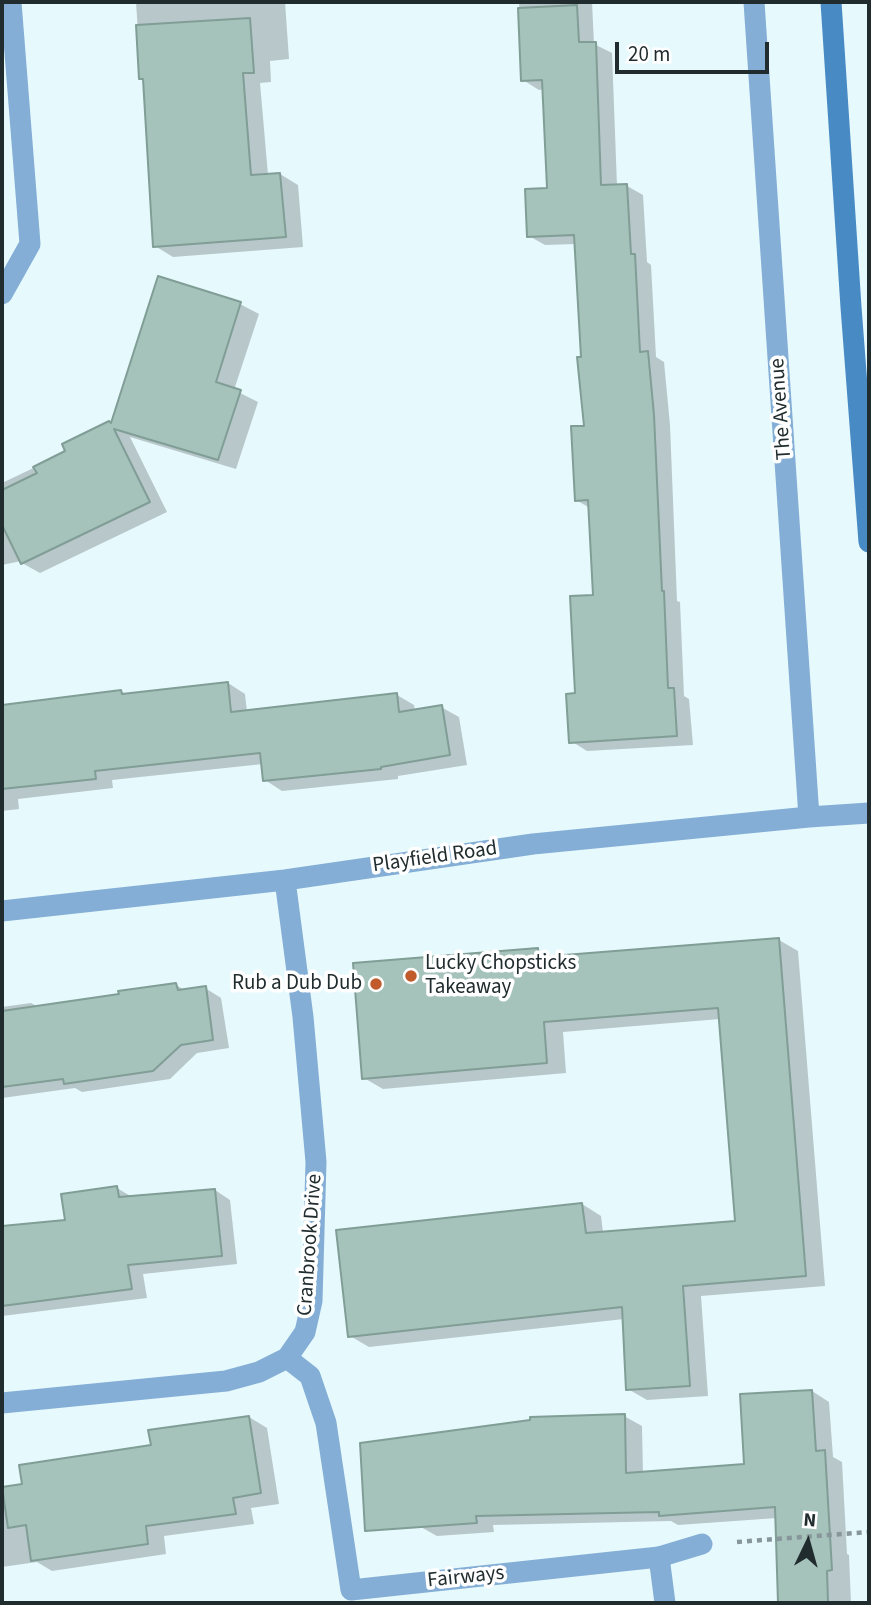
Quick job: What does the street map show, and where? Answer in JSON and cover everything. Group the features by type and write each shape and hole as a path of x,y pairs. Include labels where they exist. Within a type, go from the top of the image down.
{"street":[{"path":"2,294 30,244 11,2"},
{"name":"The Avenue","path":"754,2 809,817"},
{"path":"831,2 869,542"},
{"name":"Playfield Road","path":"2,911 285,880 533,844 869,813"},
{"name":"Cranbrook Drive","path":"285,880 303,1017 316,1162 312,1301 305,1332 288,1357"},
{"path":"2,1403 226,1381 259,1372 288,1357"},
{"name":"Fairways","path":"288,1357 310,1376 326,1423 351,1590 659,1557 702,1544"},
{"path":"659,1557 665,1603"}],"path":[{"path":"702,1544 869,1532"}],"building":[{"path":"577,5 579,42 596,42 601,185 627,184 631,254 635,254 640,352 648,351 654,415 668,688 674,688 677,736 569,743 566,694 575,693 570,596 593,595 588,500 575,501 571,426 584,426 577,357 581,357 574,235 527,237 525,189 547,188 542,80 521,81 518,8"},
{"path":"250,18 254,73 243,73 251,175 280,173 286,237 153,247 143,79 139,79 136,25"},
{"path":"158,276 241,302 216,382 241,390 218,460 114,429 150,502 21,564 2,525 2,490 37,473 33,467 65,451 62,444 109,421 111,423"},
{"path":"228,682 231,712 397,693 399,712 442,705 450,755 381,769 263,781 260,753 95,771 96,779 2,789 2,705 121,690 122,694"},
{"path":"779,938 806,1276 683,1286 690,1386 626,1390 622,1307 348,1337 336,1230 582,1203 586,1233 735,1221 718,1008 544,1022 547,1063 362,1079 353,963 538,948 539,957"},
{"path":"176,983 178,990 206,986 213,1040 181,1045 153,1071 64,1084 63,1079 2,1087 2,1011"},
{"path":"117,1186 119,1197 215,1189 222,1256 128,1265 132,1289 2,1306 2,1226 65,1220 61,1194"},
{"path":"812,1390 816,1451 825,1450 832,1570 827,1571 828,1603 778,1603 775,1507 659,1516 659,1512 476,1516 477,1523 365,1531 360,1443 530,1420 530,1417 625,1414 626,1473 744,1464 740,1394"},
{"path":"249,1416 261,1493 233,1498 236,1514 146,1526 148,1544 31,1561 26,1525 8,1528 2,1487 22,1484 19,1465 151,1445 148,1430"}],"place":[{"name":"Lucky Chopsticks Takeaway","path":"411,976"},
{"name":"Rub a Dub Dub","path":"376,984"}]}
